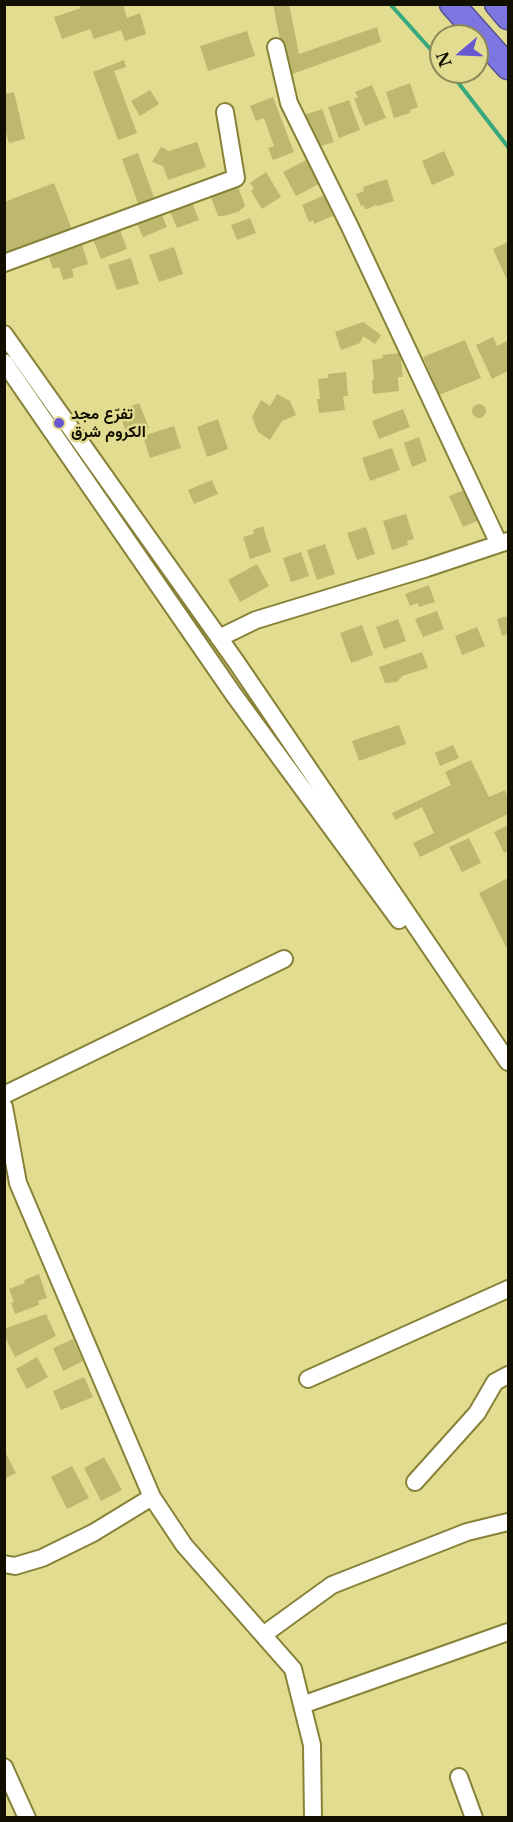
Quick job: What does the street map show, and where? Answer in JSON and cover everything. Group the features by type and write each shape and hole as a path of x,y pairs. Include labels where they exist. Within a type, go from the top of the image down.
{"highway":[{"path":"452,4 508,67"},
{"path":"497,4 508,17"}],"street":[{"path":"219,638 256,620 504,542 289,103 276,47"},
{"path":"4,263 236,178 225,112"},
{"path":"4,334 219,638 508,1062"},
{"path":"4,362 228,685 417,945 508,1076"},
{"path":"4,1095 284,959"},
{"path":"4,1107 11,1186 152,1497 184,1545 293,1669 312,1745 313,1818"},
{"path":"308,1379 508,1289"},
{"path":"415,1482 477,1413 495,1382 508,1375"},
{"path":"4,1564 15,1566 42,1558 93,1533 152,1497"},
{"path":"263,1635 332,1585 467,1532 508,1522"},
{"path":"302,1705 508,1632"},
{"path":"4,1767 8,1786 27,1818"},
{"path":"459,1777 474,1818"}],"building":[{"path":"273,4 289,4 299,54 377,27 381,42 287,76"},
{"path":"79,5 123,5 127,18 140,13 146,34 125,41 121,30 94,39 90,29 62,39 54,17 81,8"},
{"path":"247,31 255,56 208,71 200,46"},
{"path":"124,60 126,67 114,71 137,133 118,140 93,72"},
{"path":"410,83 418,107 410,110 410,113 394,118 386,92"},
{"path":"372,85 386,118 365,126 354,99 358,97 355,92"},
{"path":"150,90 159,104 140,116 131,101"},
{"path":"14,92 25,139 9,143 4,126 4,94"},
{"path":"273,97 294,152 273,160 268,148 274,146 264,118 256,121 250,106"},
{"path":"349,100 360,130 339,138 328,107"},
{"path":"322,109 334,142 315,148 304,115"},
{"path":"197,142 206,167 168,180 163,166 152,162 161,147 169,151"},
{"path":"444,151 455,175 432,185 422,161"},
{"path":"138,153 155,200 139,206 122,159"},
{"path":"306,160 319,184 296,196 283,172"},
{"path":"266,172 281,197 262,209 251,191 254,189 250,183"},
{"path":"387,179 394,201 368,209 361,206 356,194 364,191 363,187"},
{"path":"54,183 73,232 4,256 4,202"},
{"path":"237,184 245,206 238,212 218,216 210,194"},
{"path":"327,194 335,215 314,224 313,220 309,222 302,205"},
{"path":"191,200 199,220 177,228 169,209"},
{"path":"161,213 167,227 143,237 135,220"},
{"path":"250,218 256,233 237,240 231,225"},
{"path":"119,227 127,249 101,259 92,237"},
{"path":"508,242 508,282 493,249"},
{"path":"82,244 88,264 72,269 74,277 63,280 59,267 53,269 48,255"},
{"path":"174,247 183,274 159,282 149,255"},
{"path":"131,258 139,284 117,290 108,265"},
{"path":"363,322 381,335 375,344 363,336 360,343 341,350 335,332"},
{"path":"493,337 497,346 507,341 508,371 492,379 476,345"},
{"path":"465,340 481,378 439,395 423,357"},
{"path":"400,353 403,377 398,377 399,391 373,394 372,360 383,358 382,355"},
{"path":"346,372 348,396 343,396 345,410 319,413 318,379 328,378 328,374"},
{"path":"277,394 290,401 296,415 282,421 270,440 258,432 252,417 261,400 270,406"},
{"path":"139,403 149,428 128,436 118,411"},
{"path":"479,404 484,406 486,411 484,416 479,418 474,416 472,411 474,406"},
{"path":"403,409 410,427 379,439 372,421"},
{"path":"218,419 228,449 207,457 197,427"},
{"path":"174,426 181,448 150,458 143,436"},
{"path":"419,437 427,461 412,467 404,443"},
{"path":"392,448 400,470 370,481 362,458"},
{"path":"212,480 218,494 194,504 188,490"},
{"path":"469,488 482,519 463,527 449,496"},
{"path":"406,514 414,539 407,541 408,545 392,550 383,521"},
{"path":"263,526 271,552 250,559 243,537 254,534 253,530"},
{"path":"366,527 375,554 357,560 347,533"},
{"path":"325,544 335,574 317,580 307,550"},
{"path":"301,552 309,576 291,582 283,558"},
{"path":"257,564 269,586 240,602 228,580"},
{"path":"429,585 435,602 419,607 418,603 410,606 405,594"},
{"path":"437,611 444,629 423,637 415,619"},
{"path":"508,616 508,634 502,636 497,619"},
{"path":"398,619 406,641 384,649 376,627"},
{"path":"362,625 373,655 351,663 340,633"},
{"path":"477,627 485,646 462,655 455,636"},
{"path":"422,652 428,668 402,676 397,682 385,683 379,667"},
{"path":"399,725 406,744 359,761 352,741"},
{"path":"453,745 459,758 440,766 435,753"},
{"path":"471,760 489,797 505,790 508,798 508,814 420,857 413,843 434,833 422,807 395,820 392,813 451,785 445,772"},
{"path":"508,825 508,851 504,853 494,832"},
{"path":"469,838 481,863 462,872 449,847"},
{"path":"508,878 508,951 479,893"},
{"path":"39,1274 47,1298 38,1301 39,1305 15,1314 11,1303 14,1302 9,1289"},
{"path":"46,1314 56,1336 15,1357 4,1335 4,1329"},
{"path":"73,1339 83,1361 63,1371 53,1348"},
{"path":"37,1357 48,1377 27,1389 16,1369"},
{"path":"84,1377 93,1397 61,1410 53,1391"},
{"path":"4,1450 16,1473 4,1479"},
{"path":"104,1457 122,1490 101,1501 84,1468"},
{"path":"72,1466 89,1498 67,1509 51,1477"}],"waterway":[{"path":"390,4 429,48"},
{"path":"459,84 508,147"}],"place":[{"name":"تفرّع مجد الكروم شرق","path":"59,423"}]}
